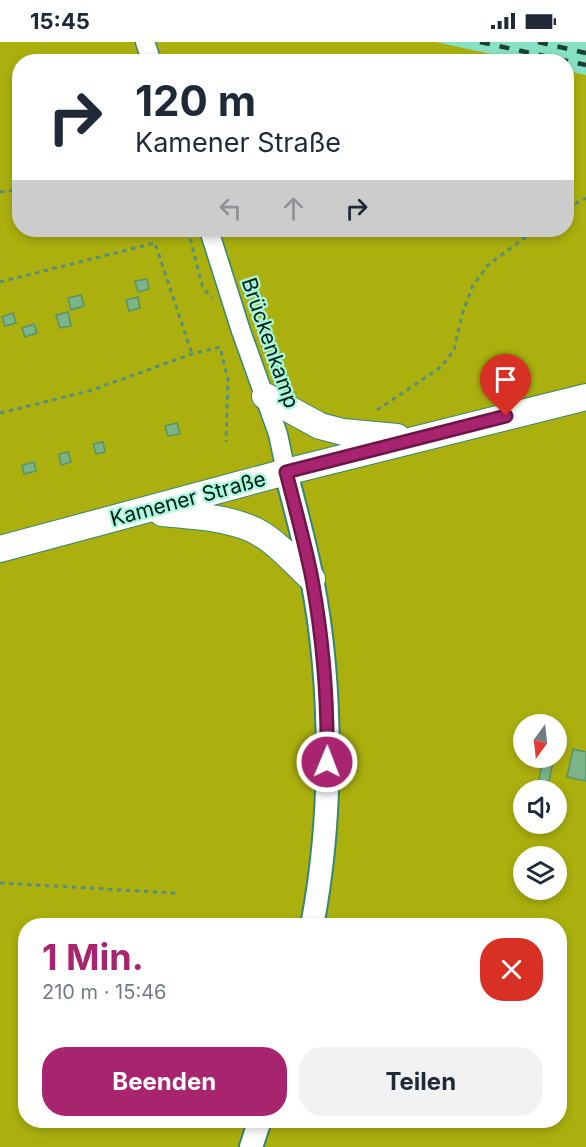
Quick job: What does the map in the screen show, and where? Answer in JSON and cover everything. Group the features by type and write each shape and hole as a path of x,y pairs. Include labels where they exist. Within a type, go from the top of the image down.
{"main road":[{"path":"265,396 320,426 343,432 415,439"},
{"name":"Kamener Straße","path":"0,549 286,472 586,397"},
{"path":"147,511 217,519 255,531 283,551 312,579"}],"street":[{"name":"Brückenkamp","path":"211,237 241,331 278,434 286,472"},
{"path":"286,472 312,579 323,653 327,742 325,820 313,918"},
{"path":"251,1147 257,1128"}],"path":[{"path":"377,410 441,367 454,350 462,315 472,287 488,266 526,237"},
{"path":"0,282 155,243 192,354"},
{"path":"0,412 89,391 192,354 220,347 228,380 226,442"},
{"path":"0,883 176,893"}],"shaded area":[{"path":"0,42 436,42 492,54 12,54 12,237 574,237 574,72 586,75 586,1147 0,1147"},
{"path":"436,42 586,42 586,75 574,72 574,54 492,54"}],"building":[{"path":"147,279 149,289 138,292 135,281"},
{"path":"81,295 84,306 71,310 68,298"},
{"path":"138,297 140,308 129,311 126,300"},
{"path":"68,312 71,326 60,328 56,315"},
{"path":"13,313 16,323 5,326 2,317"},
{"path":"34,324 37,333 25,337 22,328"},
{"path":"177,423 180,434 168,436 165,426"},
{"path":"103,442 105,452 96,454 93,444"},
{"path":"68,452 71,462 61,465 59,454"},
{"path":"34,462 36,471 24,474 22,465"},
{"path":"573,749 586,752 586,781 567,777"},
{"path":"541,768 552,768 549,780 539,780"}],"railway":[{"path":"480,42 535,54"},
{"path":"538,42 586,53"},
{"path":"574,62 586,65"}],"route":[{"path":"327,762 327,703 323,653 312,579 286,472 506,416"}]}
